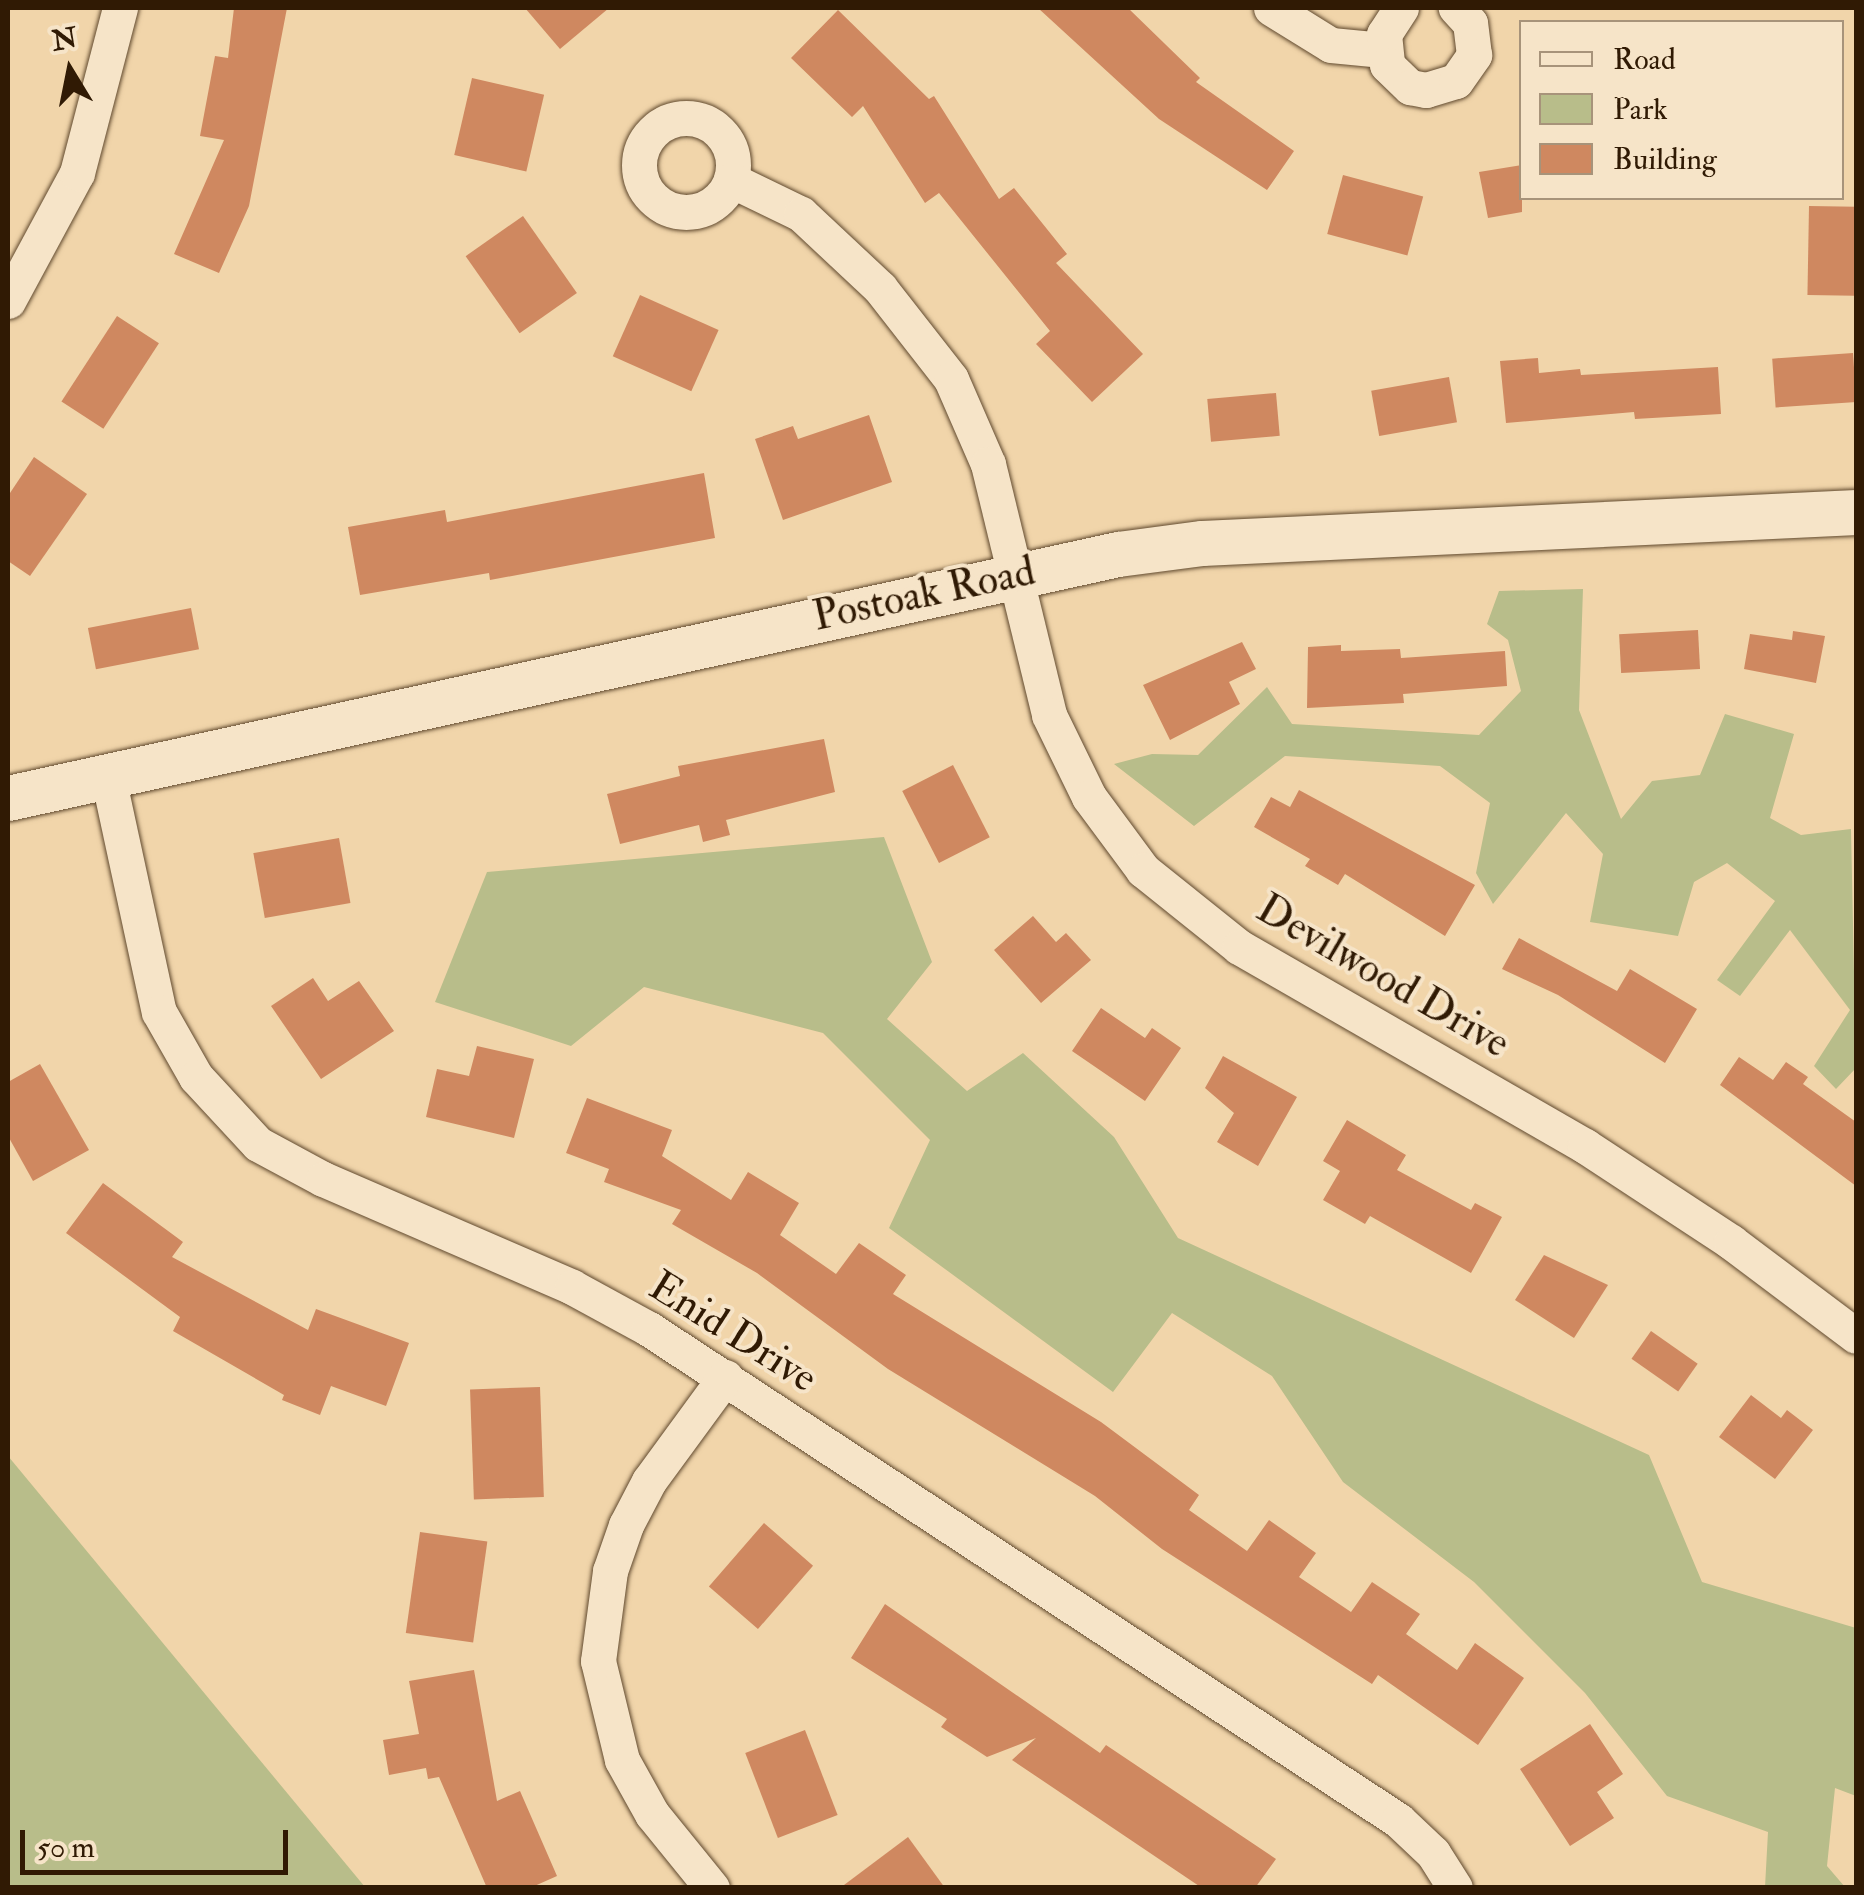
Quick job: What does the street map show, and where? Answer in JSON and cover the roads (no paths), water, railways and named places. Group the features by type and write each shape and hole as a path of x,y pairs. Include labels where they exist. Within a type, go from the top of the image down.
{"street":[{"path":"8,301 76,173 120,8"},
{"path":"1271,8 1331,46 1383,50"},
{"path":"1401,8 1384,34 1383,50 1396,78 1410,87 1442,88 1456,81 1474,55 1475,39 1456,8"},
{"name":"Devilwood Drive","path":"732,180 801,214 927,340 972,420 1015,573 1044,698 1066,757 1113,835 1176,902 1239,947 1660,1194 1856,1336"},
{"name":"Postoak Road","path":"8,798 1015,573 1202,543 1856,512"},
{"name":"Enid Drive","path":"108,777 159,1012 196,1076 258,1144 323,1179 572,1287 725,1377 1398,1820 1456,1888"},
{"path":"712,1888 652,1814 622,1760 598,1661 610,1571 626,1525 650,1481 725,1377"}]}
